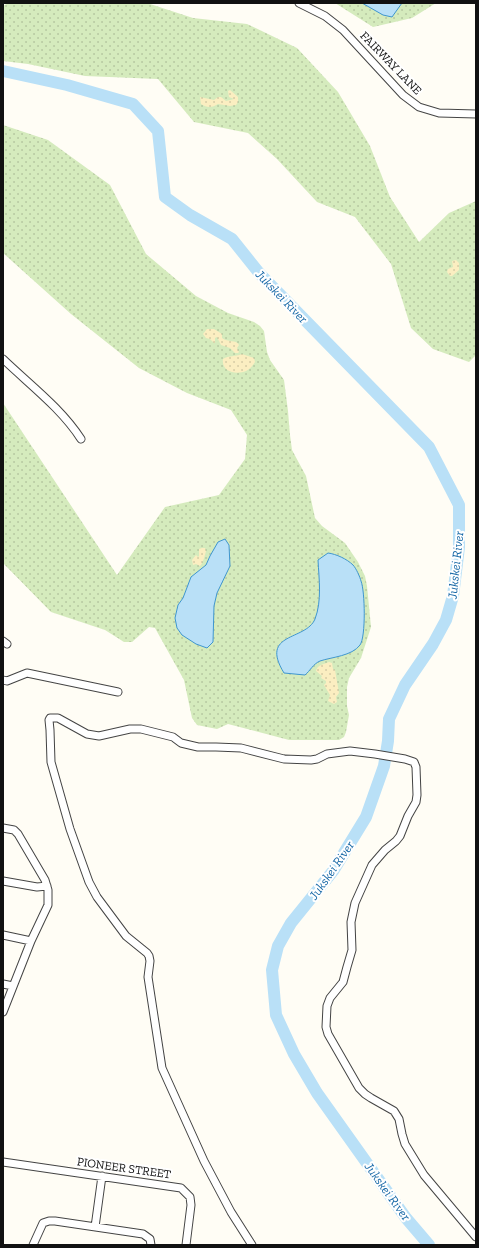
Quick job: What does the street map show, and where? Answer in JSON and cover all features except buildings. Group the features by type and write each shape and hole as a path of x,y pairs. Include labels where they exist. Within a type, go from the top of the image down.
{"street":[{"name":"FAIRWAY LANE","path":"299,3 325,16 343,30 403,95 419,107 439,113 476,114"},
{"path":"3,359 60,413 81,439"},
{"path":"3,680 6,681 27,673 118,692"},
{"path":"252,1245 231,1212 204,1161 162,1068 148,977 149,956 126,936 97,897 89,882 70,830 50,762 49,719 52,717 58,718 87,734 99,736 130,729 141,729 173,738 181,743 198,747 241,748 284,759 311,760 327,754 350,751 405,759 415,764 416,802 408,816 400,836 372,865 355,903 351,922 352,950 343,982 328,1002 326,1027 328,1034 359,1088 365,1094 394,1111 399,1119 405,1144 424,1175 476,1237"},
{"path":"3,828 14,830 18,834 45,880 48,896 48,905 31,941 3,1012"},
{"path":"3,882 37,887 47,886"},
{"path":"3,935 31,941"},
{"path":"3,984 13,986"},
{"name":"PIONEER STREET","path":"3,1162 181,1188 190,1198 191,1205 186,1245"},
{"path":"95,1227 102,1176"},
{"path":"33,1245 43,1223 49,1221 143,1234 150,1239 152,1245"}],"green space":[{"path":"8,3 147,3 193,18 247,24 297,48 338,92 370,146 390,197 419,242 449,213 476,201 476,355 469,362 433,349 411,328 391,264 355,217 317,202 277,159 248,133 194,122 158,79 85,76 28,64 3,61 3,6"},
{"path":"335,3 436,3 412,18 373,27"},
{"path":"3,125 48,140 110,185 146,254 196,296 228,313 254,322 264,331 267,352 270,360 284,380 292,450 306,476 315,518 322,526 345,543 358,562 365,576 367,586 371,627 361,658 349,678 347,687 347,706 349,715 344,737 339,740 289,740 228,724 217,729 197,725 192,718 184,680 155,628 149,627 132,642 124,642 105,630 51,612 3,563 3,403 117,575 165,507 219,495 245,459 247,435 231,410 187,393 139,368 71,314 3,253"}],"sand":[{"path":"230,90 238,97 238,102 236,105 230,106 218,104 210,107 201,104 200,97 214,100 221,97 226,101 234,99 229,97 228,91"},
{"path":"456,260 459,263 459,270 450,276 447,272 448,269 453,267 452,261"},
{"path":"207,329 214,329 222,334 222,338 238,343 239,345 237,348 239,352 235,353 230,348 221,345 217,337 215,338 215,343 206,338 203,334"},
{"path":"242,354 254,358 255,362 249,369 238,373 227,370 224,367 223,359"},
{"path":"205,548 206,551 202,563 200,566 196,564 193,565 192,560 196,555 198,557 199,556 199,549"},
{"path":"329,662 332,663 333,669 335,670 339,693 336,697 337,702 334,704 328,701 330,695 324,685 326,681 321,678 322,676 316,671 319,666"}],"water":[{"path":"362,3 402,3 392,17 383,15"},
{"path":"225,539 229,545 230,566 217,593 214,606 213,642 207,648 196,644 182,635 177,628 175,618 178,605 183,598 191,577 206,565 218,542"},
{"path":"328,553 341,557 351,563 360,577 364,604 362,640 360,645 352,652 320,661 315,664 305,675 284,673 278,660 277,650 280,644 310,626 315,619 319,605 318,560"}],"waterway":[{"name":"Jukskei River","path":"3,71 67,85 133,104 158,131 165,197 190,215 232,239 260,274 429,447 459,505 459,547 453,596 446,620 433,644 405,685 389,719 388,741 384,766 366,817 333,871 291,923 278,946 272,970 276,1015 294,1054 317,1093 406,1218 429,1245"}]}
